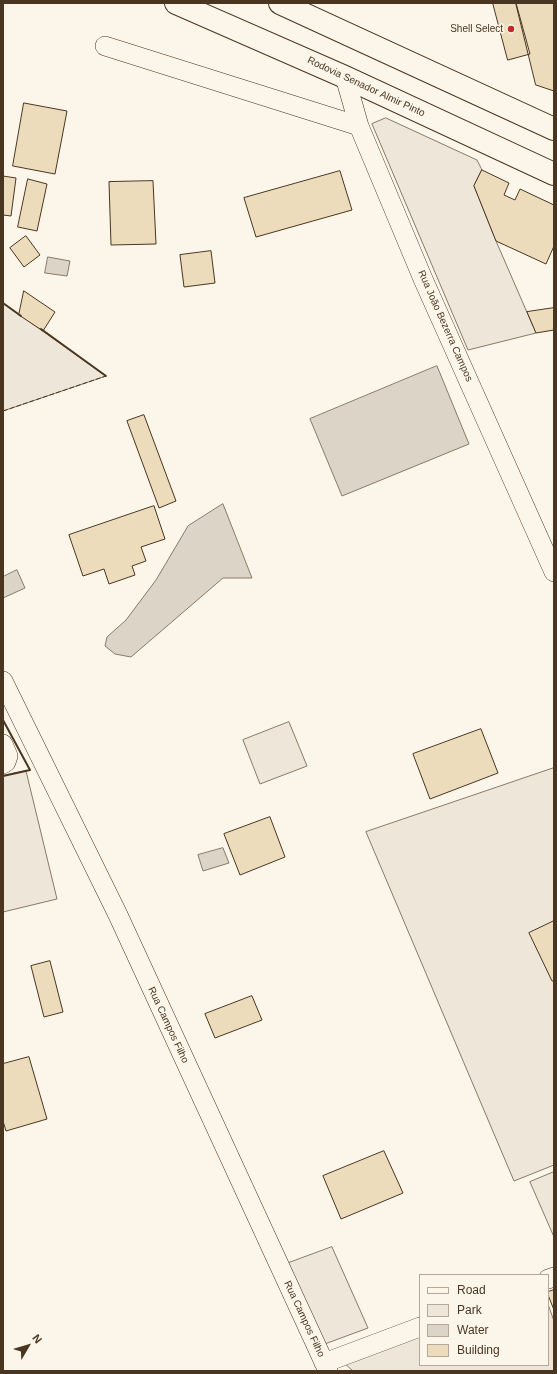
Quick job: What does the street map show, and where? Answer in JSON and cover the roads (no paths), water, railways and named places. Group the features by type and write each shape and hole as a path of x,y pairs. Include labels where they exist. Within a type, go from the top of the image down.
{"main road":[{"name":"Rodovia Senador Almir Pinto","path":"176,3 345,77 554,174"},
{"path":"287,5 554,129"}],"street":[{"path":"105,46 359,126"},
{"name":"Rua João Bezerra Campos","path":"345,77 359,126 424,279 554,572"},
{"name":"Rua Campos Filho","path":"3,681 118,915 326,1367"},
{"path":"3,744 8,756 6,762 3,764"},
{"path":"326,1367 419,1327"}],"water":[{"path":"48,257 70,261 67,276 45,273"},
{"path":"437,366 469,444 342,496 310,419"},
{"path":"223,504 252,578 223,578 131,657 115,654 105,646 107,637 126,620 156,580 188,526"},
{"path":"17,570 25,588 3,598 3,577"},
{"path":"223,848 229,863 203,871 198,855"}],"place":[{"name":"Shell Select","path":"511,29"}]}
